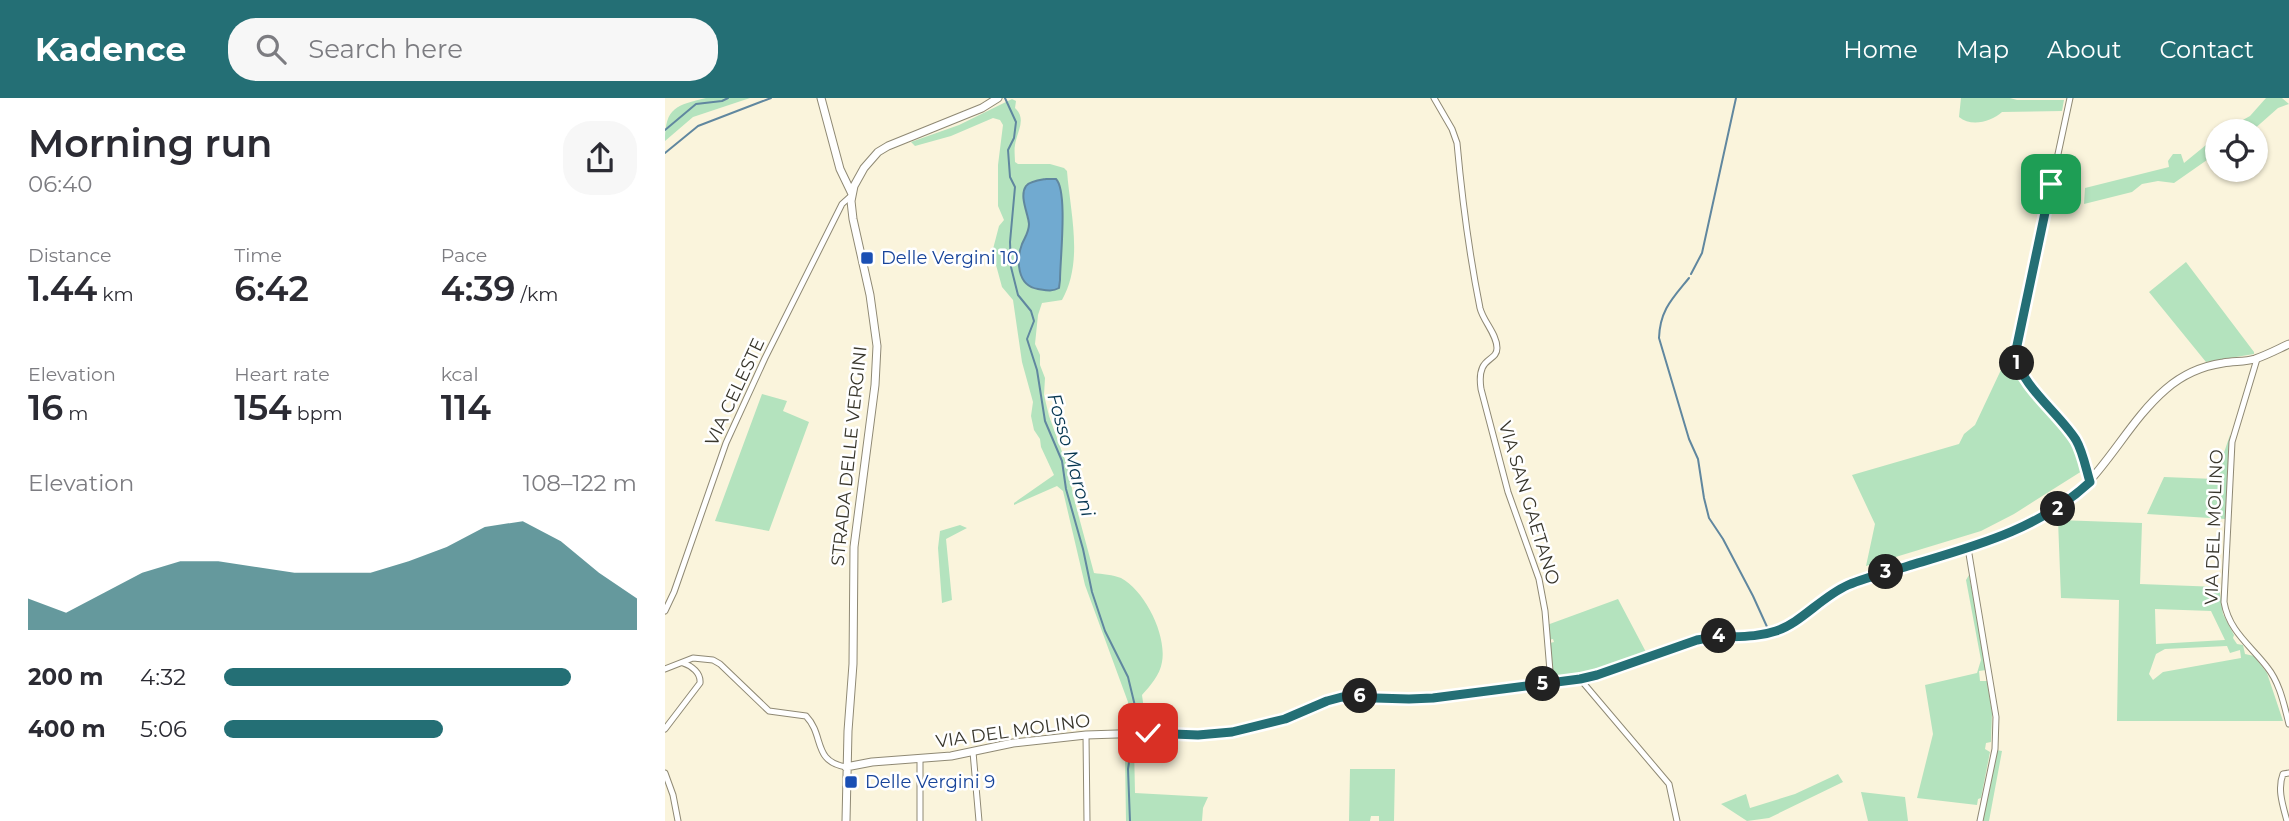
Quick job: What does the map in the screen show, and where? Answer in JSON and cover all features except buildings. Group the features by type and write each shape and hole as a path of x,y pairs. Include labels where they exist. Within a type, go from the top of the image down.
{"street":[{"name":"STRADA DELLE VERGINI","path":"821,98 840,169 852,195 853,219 870,295 877,346 854,547 853,664 846,766 846,821"},
{"name":"VIA SAN GAETANO","path":"1434,98 1457,143 1465,222 1476,289 1482,316 1497,347 1495,354 1482,366 1481,389 1508,492 1539,579 1545,611 1551,683"},
{"path":"2070,98 2015,355 2017,366 2077,441 2090,482"},
{"path":"852,195 859,175 878,152 982,108 997,99"},
{"name":"VIA CELESTE","path":"665,611 674,592 714,472 738,416 842,204 852,195"},
{"name":"VIA DEL MOLINO","path":"846,766 951,756 1023,741 1086,735 1198,735 1232,732 1285,719 1342,697 1433,698 1580,679 1712,636 1761,635 1774,632 1850,584 1968,548 2024,527 2052,513 2090,482 2153,402 2173,383 2212,365 2257,358 2289,344"},
{"name":"VIA DEL MOLINO","path":"2257,358 2232,442 2224,602 2232,627 2274,678 2289,724"},
{"path":"1968,548 1996,716 1995,749 1980,821"},
{"path":"665,669 697,658 713,660 769,711 806,716 812,721 825,757 846,766"},
{"path":"665,729 700,684 696,671 683,663"},
{"path":"1580,679 1669,785 1677,821"},
{"path":"1086,735 1087,821"},
{"path":"973,752 979,821"},
{"path":"920,759 920,821"},
{"path":"665,773 678,821"},
{"path":"2287,821 2281,782 2283,775 2289,773"}],"green space":[{"path":"706,98 750,98 693,117 665,141 670,114 680,106"},
{"path":"1961,98 2064,100 2062,111 2002,112 1987,121 1969,122 1959,117"},
{"path":"2266,98 2282,98 2289,104 2278,108 2266,119 2245,119"},
{"path":"1012,99 1016,101 1015,108 1021,121 1015,147 1015,162 1050,164 1067,171 1074,253 1069,285 1062,300 1042,303 1038,315 1035,344 1045,378 1044,395 1069,471 1094,573 1118,577 1130,584 1146,603 1161,639 1161,667 1142,695 1146,724 1142,736 1134,746 1135,793 1208,797 1203,808 1202,821 1126,821 1125,753 1129,750 1128,702 1085,585 1063,491 1057,486 1014,505 1054,475 1034,430 1031,416 1033,402 1022,362 1013,300 1002,287 993,249 999,226 1004,220 998,206 998,165 1003,125 1000,120 993,118 951,136 915,146 911,142 959,125","holes":["1062,198 1059,288 1034,289 1023,242 1029,226 1024,204"]},
{"path":"2205,146 2205,161 2174,183 2158,181 2142,184 2132,192 2084,204 2085,188 2169,167 2168,161 2173,154 2181,154 2184,163"},
{"path":"2186,262 2254,354 2206,362 2149,292"},
{"path":"2008,355 2012,369 2072,443 2082,471 2014,514 1981,531 1866,566 1875,524 1852,475 1959,444 1964,434 1975,425"},
{"path":"762,394 787,401 783,411 809,422 769,531 715,521"},
{"path":"2230,435 2225,519 2147,514 2164,477 2215,479"},
{"path":"2058,520 2142,523 2140,584 2219,587 2223,614 2233,638 2237,644 2243,645 2245,654 2254,656 2267,673 2283,721 2117,721 2119,600 2061,598","holes":["2155,609 2211,611 2225,640 2156,644","2227,646 2230,653 2240,650 2241,658 2163,672 2153,680 2149,674 2156,654 2165,649"]},
{"path":"960,525 967,528 946,539 952,600 942,603 938,548 940,531"},
{"path":"1969,575 1986,670 1979,671 1980,681 1987,681 1992,713 1991,742 1986,743 1985,749 1990,752 1981,798 1978,799 1977,805 1917,798 1933,734 1925,685 1977,673 1981,660 1966,580"},
{"path":"1618,599 1647,654 1580,676 1553,677 1550,643 1554,642 1553,639 1548,640 1547,625"},
{"path":"1996,750 2002,751 1989,821 1983,821"},
{"path":"1350,769 1395,769 1394,821 1379,821 1379,816 1371,816 1370,821 1349,821"},
{"path":"1838,774 1843,782 1769,818 1747,821 1721,804 1746,794 1750,808 1795,794"},
{"path":"1861,792 1905,797 1908,821 1868,821"}],"water":[{"path":"1056,179 1060,186 1063,211 1059,288 1051,290 1038,289 1026,283 1019,264 1020,250 1029,227 1024,190 1030,183"}],"waterway":[{"path":"665,130 696,104 728,98"},
{"path":"665,153 698,126 771,98"},
{"name":"Fosso Maroni","path":"1005,98 1016,122 1014,138 1008,150 1010,177 1015,187 1010,242 1011,267 1018,295 1031,311 1034,321 1027,339 1037,370 1045,421 1062,461 1066,489 1092,592 1105,631 1128,677 1135,706 1133,729"},
{"path":"1691,274 1702,253 1736,98"},
{"path":"1689,278 1664,312 1659,338 1689,439 1698,459 1709,518 1723,539 1768,629"},
{"name":"Fosso Maroni","path":"1130,821 1128,769 1133,735"}],"place":[{"name":"Delle Vergini 10","path":"867,258"},
{"name":"Delle Vergini 9","path":"851,782"}],"route":[{"path":"1148,733 1198,735 1232,732 1285,719 1342,697 1433,698 1580,679 1712,636 1751,636 1774,632 1850,584 1968,548 2024,527 2052,513 2090,482 2077,441 2017,366 2015,355 2051,184"}]}
